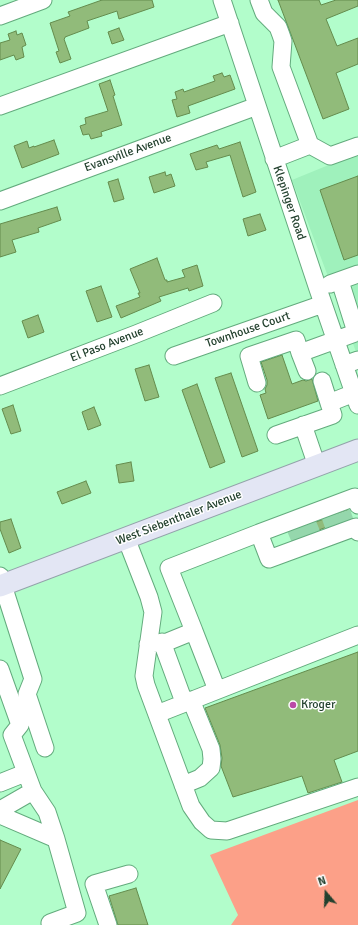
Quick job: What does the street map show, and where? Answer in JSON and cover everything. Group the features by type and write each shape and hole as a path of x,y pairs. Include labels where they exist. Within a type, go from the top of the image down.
{"main road":[{"name":"West Siebenthaler Avenue","path":"1,582 126,538 358,450"}],"street":[{"path":"0,16 43,0"},
{"name":"Klepinger Road","path":"222,0 322,303 336,340 351,362 357,401"},
{"path":"259,0 264,14 278,28 282,35 281,68 310,145 330,156 358,146"},
{"path":"0,106 230,23"},
{"name":"Evansville Avenue","path":"0,201 257,106"},
{"path":"274,159 310,145"},
{"path":"322,303 340,281 358,274"},
{"path":"300,353 357,332 353,304 340,281"},
{"name":"El Paso Avenue","path":"0,386 136,334 213,302"},
{"path":"322,303 353,304"},
{"name":"Townhouse Court","path":"174,356 322,303"},
{"path":"257,383 249,356 296,340 307,371"},
{"path":"276,434 333,415 322,381"},
{"path":"329,403 357,401"},
{"path":"303,425 317,466"},
{"path":"217,690 169,568 259,533 304,532 343,522 355,497 358,505"},
{"path":"259,533 269,559 304,532 343,522"},
{"path":"126,538 149,597 153,612 155,643 144,676 156,714 183,786 191,806 202,822 211,830 227,831 358,787"},
{"path":"1,582 33,679 27,694 45,748"},
{"path":"155,643 167,642 194,631"},
{"path":"156,714 358,635"},
{"path":"155,643 188,701 211,749 212,759 210,768 200,778 183,786"},
{"path":"0,669 20,725 12,735 33,791 47,812 77,913 50,923"},
{"path":"0,783 26,773"},
{"path":"0,810 33,791"},
{"path":"0,815 56,839"},
{"path":"108,925 94,884 129,874"}],"shaded area":[{"path":"358,153 358,357 292,180"},
{"path":"358,800 358,925 231,925 238,915 210,855"}],"building":[{"path":"102,0 152,0 154,7 119,19 117,11 87,21 89,28 65,37 64,39 71,59 60,63 56,52 59,51 50,23 70,16 68,12"},
{"path":"278,0 319,0 321,5 336,0 358,0 358,6 326,19 337,46 358,38 358,64 336,73 349,109 323,119"},
{"path":"119,28 124,40 112,44 108,32"},
{"path":"16,31 17,35 22,33 26,45 22,47 24,57 16,60 14,55 0,60 0,43 10,40 8,34"},
{"path":"222,73 224,77 230,75 235,89 188,106 190,113 177,117 172,100 177,99 175,92 183,89 184,92 215,81 213,76"},
{"path":"110,80 115,95 113,96 122,125 101,132 102,136 91,139 89,134 83,135 80,126 86,124 85,118 108,111 99,84"},
{"path":"54,140 59,154 22,168 14,146 27,141 29,148"},
{"path":"240,142 256,192 243,197 230,155 206,162 208,167 196,170 190,154 217,145 219,149"},
{"path":"165,172 166,176 171,174 175,186 154,193 149,177"},
{"path":"358,176 358,255 344,260 320,190"},
{"path":"118,179 124,199 114,202 108,182"},
{"path":"57,207 61,220 38,228 39,232 12,240 16,252 0,257 0,224"},
{"path":"260,214 266,230 248,236 243,219"},
{"path":"157,258 167,282 185,277 182,270 197,265 203,286 189,291 188,288 159,297 161,301 121,318 116,306 140,297 138,293 140,293 130,269"},
{"path":"101,286 112,317 97,322 86,291"},
{"path":"38,315 44,332 28,338 22,321"},
{"path":"282,355 292,384 303,380 306,381 312,379 318,401 268,419 260,395 266,393 265,389 267,385 267,380 261,362"},
{"path":"149,365 159,397 145,401 135,369"},
{"path":"231,373 258,451 242,457 215,378"},
{"path":"197,384 225,462 210,468 182,390"},
{"path":"13,405 21,431 11,434 2,409"},
{"path":"94,407 101,425 88,430 82,412"},
{"path":"131,462 134,481 119,483 116,465"},
{"path":"86,481 91,493 62,504 57,492"},
{"path":"348,510 351,518 292,540 289,532"},
{"path":"11,519 21,548 9,553 0,529 0,522"},
{"path":"358,652 358,751 334,760 342,782 308,793 302,776 233,797 221,766 222,758 220,745 205,708"},
{"path":"0,840 21,849 0,889"},
{"path":"136,888 148,925 118,925 109,896"}],"tunnel":[{"path":"342,512 346,524"},
{"path":"330,516 334,528"},
{"path":"308,524 313,536"},
{"path":"295,528 300,540"}],"place":[{"name":"Kroger","path":"293,705"}]}
